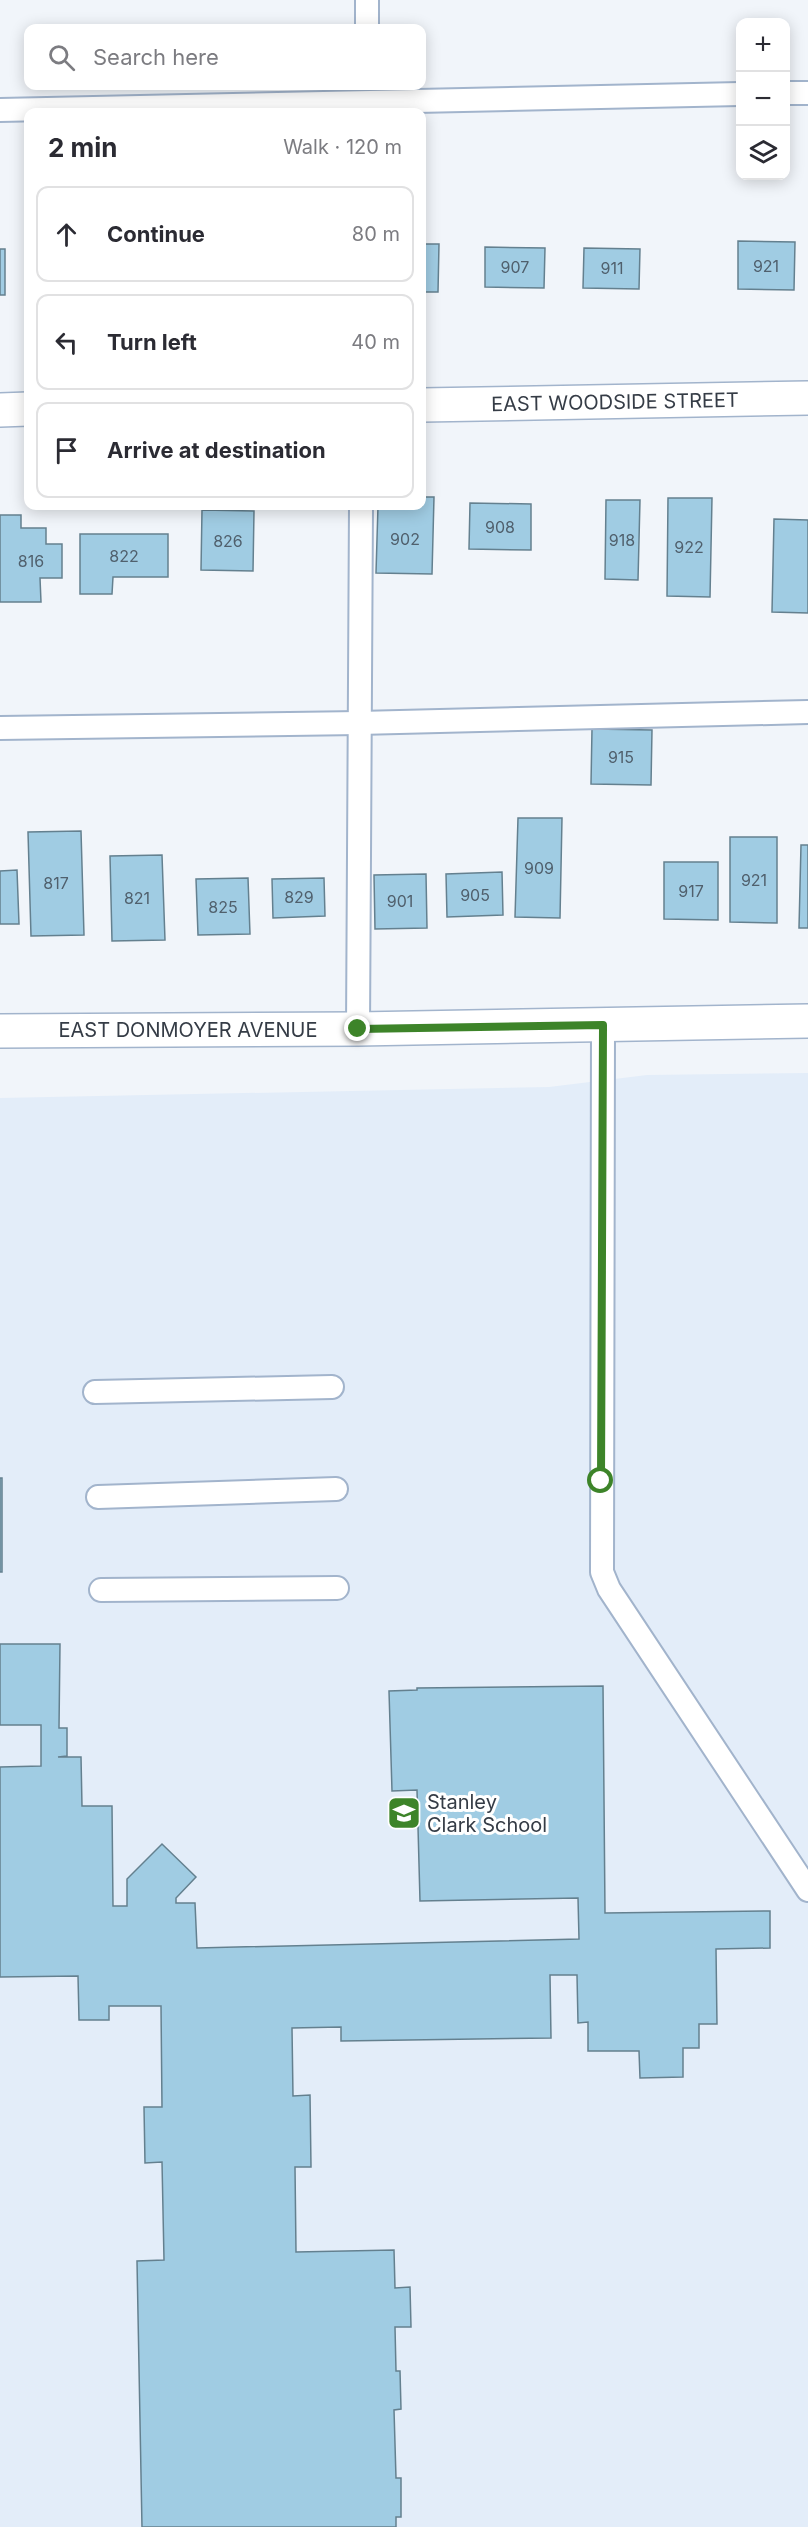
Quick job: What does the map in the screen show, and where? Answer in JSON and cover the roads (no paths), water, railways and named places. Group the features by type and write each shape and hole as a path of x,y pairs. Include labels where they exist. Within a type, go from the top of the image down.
{"street":[{"name":"EAST WOODSIDE STREET","path":"426,405 808,398"},
{"path":"0,410 24,409"},
{"name":"EAST DONMOYER AVENUE","path":"0,1031 358,1029 808,1021"}],"lane":[{"path":"367,0 367,24"},
{"path":"790,93 808,93"},
{"path":"73,108 366,100 736,94"},
{"path":"0,110 24,109"},
{"path":"358,1029 361,510"},
{"path":"0,728 359,723 808,712"},
{"path":"603,1025 600,1552 602,1572 609,1589 808,1890"},
{"path":"95,1392 332,1387"},
{"path":"98,1497 336,1489"},
{"path":"101,1590 337,1588"}],"place":[{"name":"Stanley Clark School","path":"404,1813"}]}
